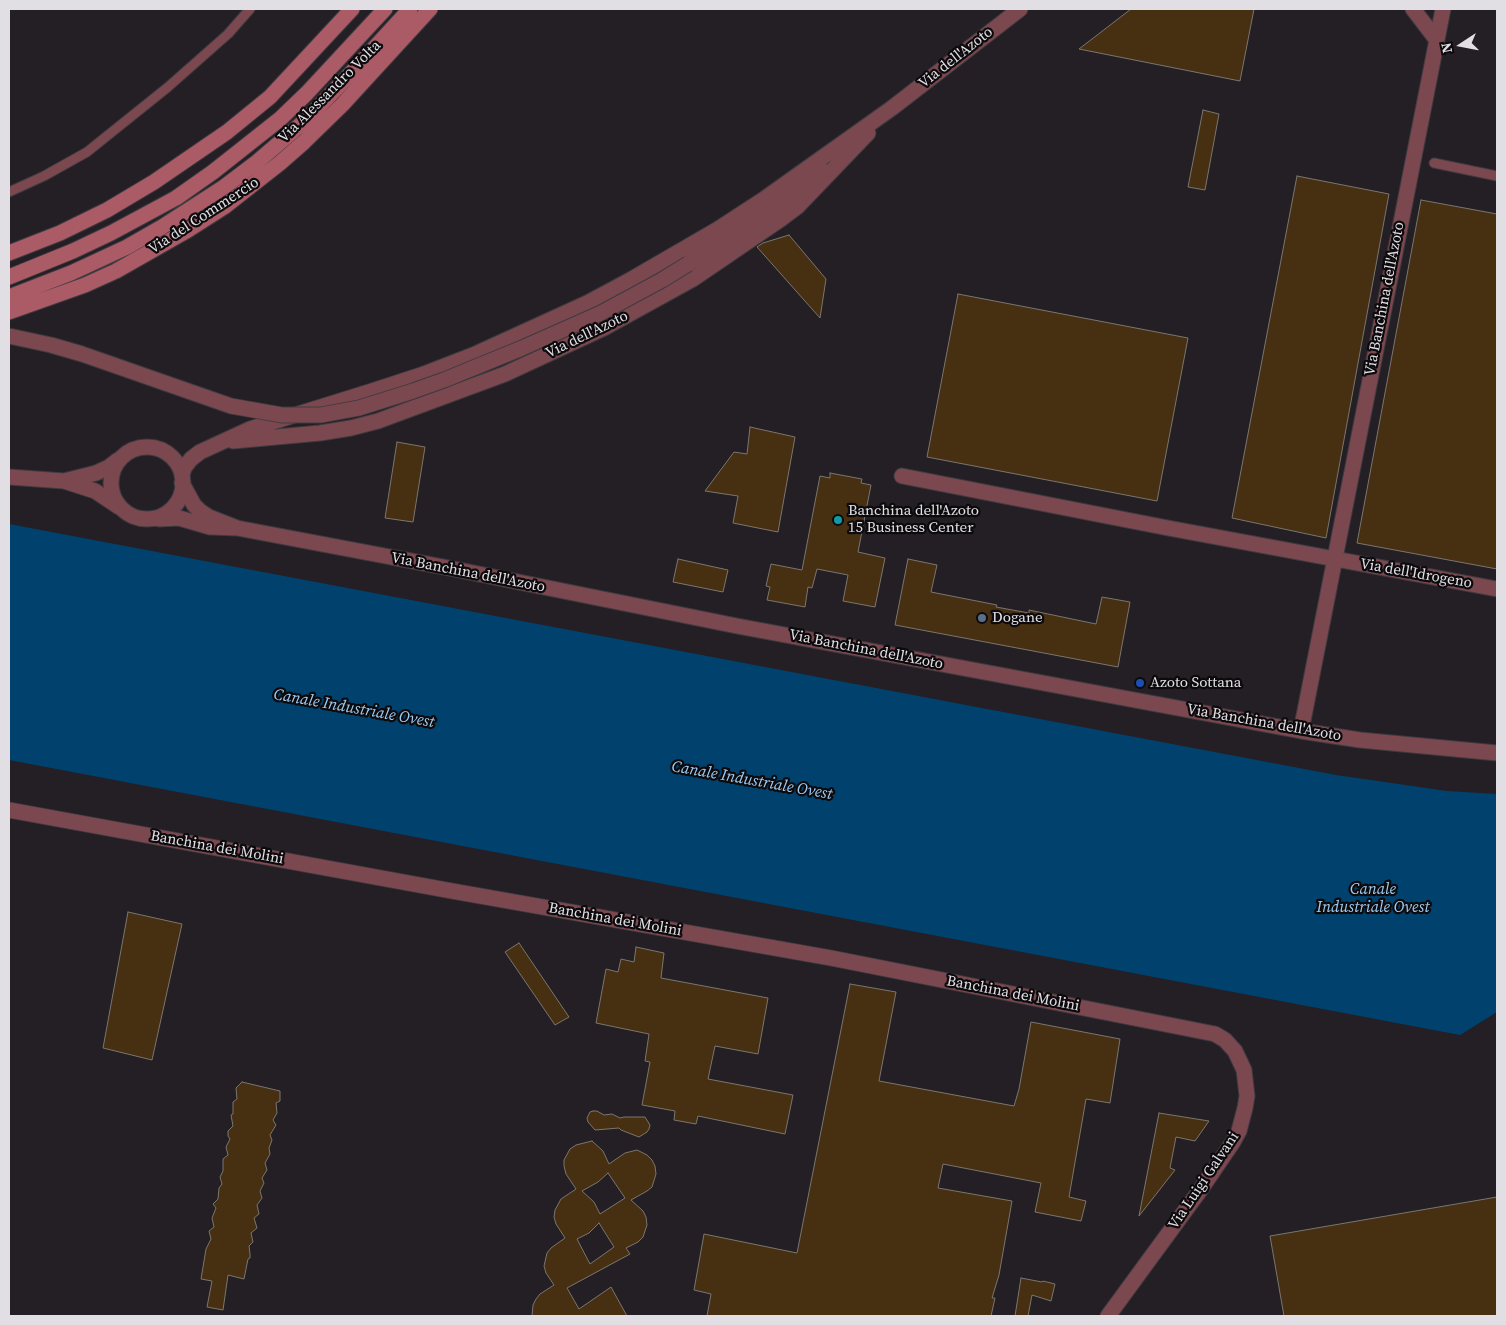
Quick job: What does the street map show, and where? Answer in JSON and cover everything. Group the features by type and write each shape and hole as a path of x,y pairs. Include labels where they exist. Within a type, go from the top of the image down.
{"street":[{"path":"9,253 60,233 108,210 154,182 227,132 270,97 352,9"},
{"name":"Via Alessandro Volta","path":"9,277 111,233 176,198 213,172 280,119 307,93 385,9"},
{"name":"Via Alessandro Volta","path":"9,297 71,273 127,247 224,187 258,162 306,120 410,9"},
{"name":"Via del Commercio","path":"9,312 85,285 116,271 224,207 304,142 342,105 430,9"},
{"name":"Via dell'Azoto","path":"182,479 184,468 200,452 250,429 424,374 482,351 587,303 630,280 718,229 764,198 892,108 1020,9"},
{"path":"1412,9 1436,39"},
{"name":"Via Banchina dell'Azoto","path":"1302,731 1442,9"},
{"name":"Via dell'Azoto","path":"9,336 82,354 231,406 282,416 322,415 359,408 444,380 522,348 601,313 662,280 775,208 892,108"},
{"name":"Via dell'Azoto","path":"221,443 320,433 378,421 505,374 604,328 693,279 781,219 797,206 892,108"},
{"path":"64,481 96,473 134,450 158,449 169,455 177,464 194,505 200,511 208,517 237,528"},
{"path":"120,508 114,498 111,481 116,464 124,456"},
{"name":"Via dell'Idrogeno","path":"902,476 1497,589"},
{"path":"9,477 64,481 95,491 130,515 140,519 179,518 210,527 237,528"},
{"path":"152,519 163,516 179,499 182,479"},
{"name":"Via Banchina dell'Azoto","path":"237,528 747,628 1302,731 1360,740 1497,753"},
{"name":"Banchina dei Molini","path":"9,810 831,958 1215,1034 1220,1037"},
{"name":"Via Luigi Galvani","path":"1108,1316 1201,1189 1233,1142 1243,1120 1246,1102 1244,1070 1235,1051 1220,1037"}],"lane":[{"path":"9,192 44,176 87,152 168,87 228,34 250,9"},
{"path":"1434,163 1497,176"}],"water":[{"name":"Canale Industriale Ovest","path":"9,524 1336,775 1447,791 1497,794 1497,1012 1460,1035 9,760"}],"building":[{"path":"1131,9 1254,9 1240,81 1079,49"},
{"path":"1203,110 1219,114 1205,190 1188,187"},
{"path":"1297,176 1389,194 1326,538 1232,518"},
{"path":"1421,200 1497,214 1497,569 1357,543"},
{"path":"789,235 826,279 820,318 757,247 763,243"},
{"path":"958,294 1188,338 1157,501 927,457"},
{"path":"750,427 795,437 778,532 733,523 738,496 705,491 734,452 747,454"},
{"path":"397,442 425,447 413,522 385,518"},
{"name":"Banchina dell'Azoto 15 Business Center","path":"830,473 862,479 861,483 871,485 858,552 885,558 875,607 843,601 848,575 817,569 812,588 808,587 805,607 767,600 770,587 766,586 771,564 802,570 820,476 830,478"},
{"path":"678,559 728,570 723,592 673,582"},
{"name":"Dogane","path":"908,559 937,565 931,592 997,605 996,607 1029,613 1029,610 1096,624 1102,597 1130,602 1118,667 895,625"},
{"path":"128,912 182,924 152,1060 103,1048"},
{"path":"519,943 569,1017 555,1025 505,952"},
{"path":"636,947 664,953 661,978 768,998 758,1054 715,1046 708,1079 793,1095 785,1134 698,1116 696,1124 674,1120 675,1111 642,1105 650,1062 645,1061 649,1034 596,1023 606,969 618,972 621,959 634,962"},
{"path":"850,984 896,992 879,1081 1014,1106 1019,1089 1031,1022 1120,1039 1110,1103 1086,1099 1069,1197 1086,1201 1081,1221 1035,1212 1041,1183 943,1164 938,1188 1012,1201 999,1275 992,1298 995,1298 991,1316 707,1316 711,1294 694,1290 704,1234 797,1253"},
{"path":"242,1082 280,1091 280,1101 276,1103 277,1113 273,1120 276,1125 270,1135 272,1140 269,1148 270,1154 265,1163 267,1170 262,1178 264,1183 260,1191 262,1198 257,1205 259,1214 254,1218 257,1228 251,1233 253,1242 249,1246 250,1258 248,1259 244,1279 228,1275 223,1310 207,1307 212,1281 201,1279 206,1249 211,1239 209,1231 214,1227 212,1218 216,1208 213,1204 218,1199 219,1188 222,1184 220,1177 223,1171 223,1159 228,1155 226,1147 230,1139 228,1131 233,1126 231,1115 233,1114 233,1102 237,1099 236,1088"},
{"path":"593,1111 604,1115 612,1114 620,1118 645,1117 650,1125 649,1129 639,1137 619,1128 595,1130 587,1118 590,1112"},
{"path":"1159,1113 1209,1121 1195,1141 1176,1137 1170,1168 1175,1170 1139,1216"},
{"path":"592,1141 603,1151 609,1164 625,1153 637,1150 647,1155 655,1166 656,1174 652,1187 631,1200 643,1211 646,1217 647,1225 643,1237 626,1248 630,1254 567,1288 579,1309 611,1287 627,1316 532,1316 533,1305 536,1299 554,1285 544,1266 547,1253 565,1238 554,1217 555,1210 561,1199 576,1189 566,1174 564,1160 570,1149 576,1145","holes":["608,1173 625,1198 600,1214 594,1202 582,1191 598,1182","599,1223 614,1247 590,1264 577,1239 589,1233"]},
{"path":"1497,1197 1497,1316 1284,1316 1270,1236"},
{"path":"1021,1278 1055,1284 1051,1301 1032,1295 1028,1316 1015,1316"}],"place":[{"name":"Banchina dell'Azoto 15 Business Center","path":"838,520"},
{"name":"Dogane","path":"982,618"},
{"name":"Azoto Sottana","path":"1140,683"}]}
